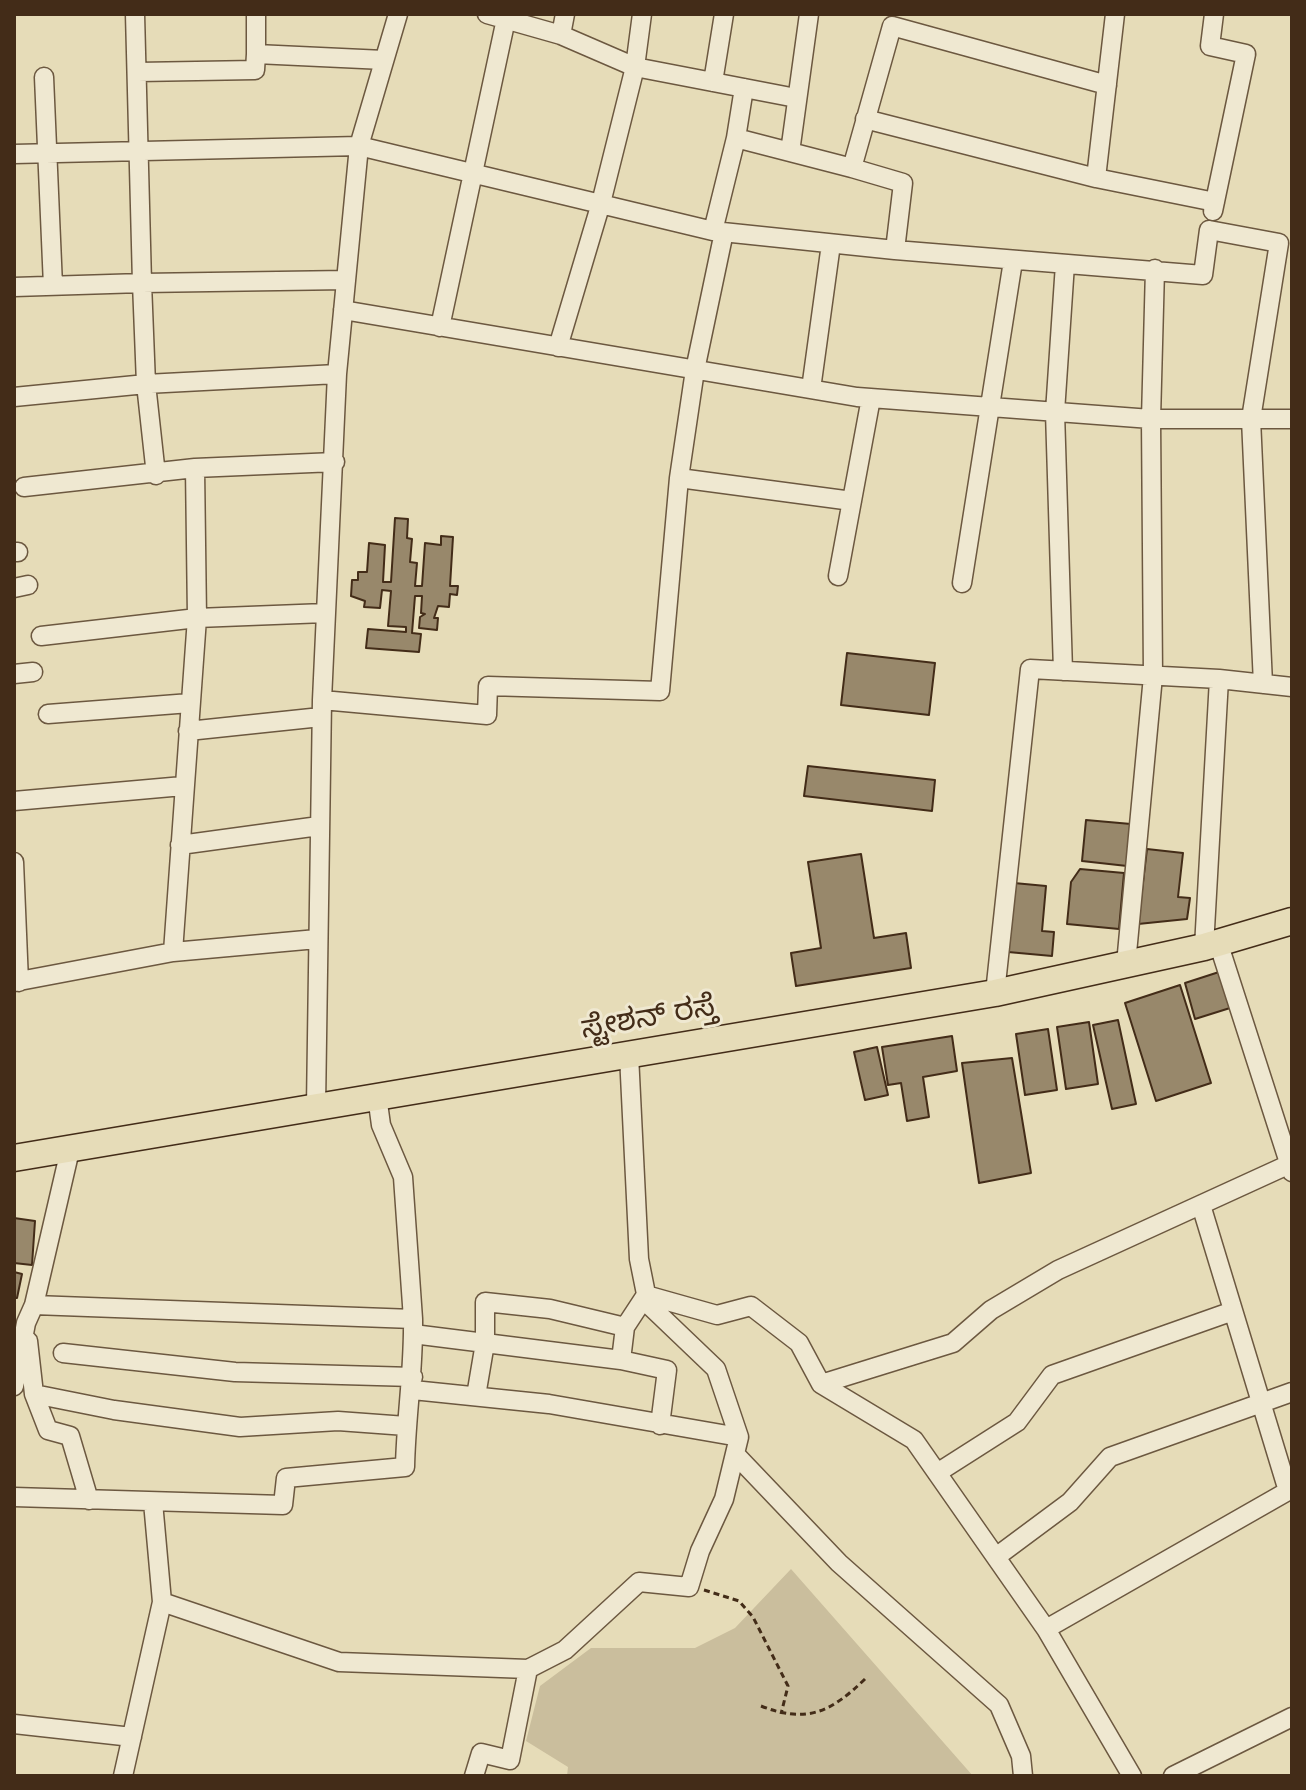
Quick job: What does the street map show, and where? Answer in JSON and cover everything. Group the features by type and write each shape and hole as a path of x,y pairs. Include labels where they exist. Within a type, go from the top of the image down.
{"highway":[{"name":"ಸ್ಟೇಶನ್ ರಸ್ತೆ","path":"14,1158 995,993 1211,944 1292,921"}],"street":[{"path":"135,14 146,384 156,475"},
{"path":"138,72 255,70 256,14"},
{"path":"316,1106 322,708 337,374 359,146 398,14"},
{"path":"487,14 561,35 635,67 796,98"},
{"path":"561,35 565,14"},
{"path":"558,347 601,203 635,67 642,14"},
{"path":"713,82 724,14"},
{"path":"790,152 809,14"},
{"path":"1096,178 1115,14"},
{"path":"14,154 359,146 719,231 1013,261 1155,269 1203,275 1209,230 1246,54 1210,46 1214,14"},
{"path":"440,327 470,172 506,19"},
{"path":"852,168 892,26 1107,85"},
{"path":"256,54 384,60"},
{"path":"44,77 53,286"},
{"path":"188,731 322,708 487,715 488,686 660,691 679,478 744,88"},
{"path":"865,119 1096,178 1215,202"},
{"path":"736,138 903,183 895,250"},
{"path":"1209,230 1279,243 1251,419 1263,684"},
{"path":"811,389 831,244"},
{"path":"962,583 1013,261"},
{"path":"1063,671 1055,412 1065,264"},
{"path":"1126,964 1153,676 1151,419 1155,269"},
{"path":"14,287 346,280"},
{"path":"343,310 871,398 1151,419 1292,419"},
{"path":"14,397 146,384 337,374"},
{"path":"838,576 871,398"},
{"path":"24,487 156,475 195,468 335,462"},
{"path":"173,952 197,618 195,468"},
{"path":"679,478 852,501"},
{"path":"41,636 197,618 325,613"},
{"path":"995,993 1030,669 1219,679 1292,687"},
{"path":"14,674 33,672"},
{"path":"821,1384 953,1343 991,1310 1058,1270 1291,1166 1211,944 1219,679"},
{"path":"48,714 190,703"},
{"path":"14,801 183,786"},
{"path":"180,845 319,826"},
{"path":"14,862 16,982 173,952 317,939"},
{"path":"629,1055 639,1259 648,1304 716,1369 737,1445 839,1563 999,1705 1021,1756 1023,1776"},
{"path":"14,1497 283,1505 286,1478 405,1467 406,1426 413,1384 413,1326 403,1177 381,1125 377,1096"},
{"path":"14,1386 26,1323 34,1305 70,1150"},
{"path":"1046,1629 1290,1496 1201,1205"},
{"path":"621,1360 625,1327 646,1295"},
{"path":"646,1295 717,1315 751,1306 799,1343 821,1384 914,1440 1046,1629 1132,1776"},
{"path":"476,1396 485,1343 485,1302 550,1309 625,1327"},
{"path":"34,1305 413,1326 485,1343 621,1360 667,1370 660,1425"},
{"path":"937,1473 1017,1422 1052,1375 1233,1311"},
{"path":"26,1323 34,1394 48,1430 70,1436 89,1500"},
{"path":"63,1353 235,1372 413,1384 476,1396 549,1404 660,1425 737,1445"},
{"path":"996,1557 1070,1502 1110,1457 1292,1392"},
{"path":"34,1394 114,1410 240,1427 338,1421 406,1426"},
{"path":"162,1602 339,1662 528,1669 565,1650 639,1582 689,1587 700,1551 724,1499 737,1445"},
{"path":"123,1776 162,1602 153,1502"},
{"path":"474,1776 481,1753 510,1760 528,1669"},
{"path":"1173,1776 1292,1717"},
{"path":"14,1724 132,1737"}],"path":[{"path":"689,1587 739,1601 753,1617 788,1686 781,1714"},
{"path":"761,1706 781,1714 813,1713 831,1708 865,1679"}],"shaded area":[{"path":"791,1569 973,1776 567,1776 568,1767 526,1741 540,1686 591,1648 695,1648 735,1628"}],"building":[{"path":"395,518 408,519 407,538 412,539 410,562 417,563 415,586 422,586 425,543 441,545 441,536 453,537 450,586 458,586 457,595 450,594 449,607 438,606 434,618 438,618 437,630 419,628 420,617 425,614 421,613 422,596 415,596 412,633 421,634 419,652 366,648 368,629 406,632 406,627 388,626 391,591 382,590 380,608 364,607 365,601 351,596 352,580 358,580 358,572 367,572 369,543 385,545 383,582 391,582"},
{"path":"847,653 935,663 929,715 841,705"},
{"path":"808,766 935,780 932,811 804,796"},
{"path":"1086,820 1131,824 1127,866 1082,861"},
{"path":"1147,849 1183,853 1178,897 1190,898 1187,919 1138,924"},
{"path":"861,854 874,938 906,933 911,968 796,986 791,953 821,948 808,862"},
{"path":"1080,869 1124,873 1119,929 1067,924 1071,882"},
{"path":"1014,883 1046,886 1042,931 1054,932 1052,956 1008,952"},
{"path":"1219,972 1230,1008 1195,1019 1185,983"},
{"path":"1180,985 1211,1083 1156,1101 1125,1003"},
{"path":"1118,1020 1136,1104 1112,1109 1093,1025"},
{"path":"1089,1022 1098,1084 1066,1089 1057,1027"},
{"path":"1048,1029 1057,1090 1025,1095 1016,1034"},
{"path":"952,1036 957,1071 923,1077 929,1117 907,1121 901,1083 888,1085 882,1047"},
{"path":"877,1047 888,1095 865,1100 854,1052"},
{"path":"1012,1058 1031,1173 979,1183 962,1063"},
{"path":"14,1218 35,1221 32,1265 14,1263"},
{"path":"14,1272 22,1274 17,1298 14,1298"}]}
